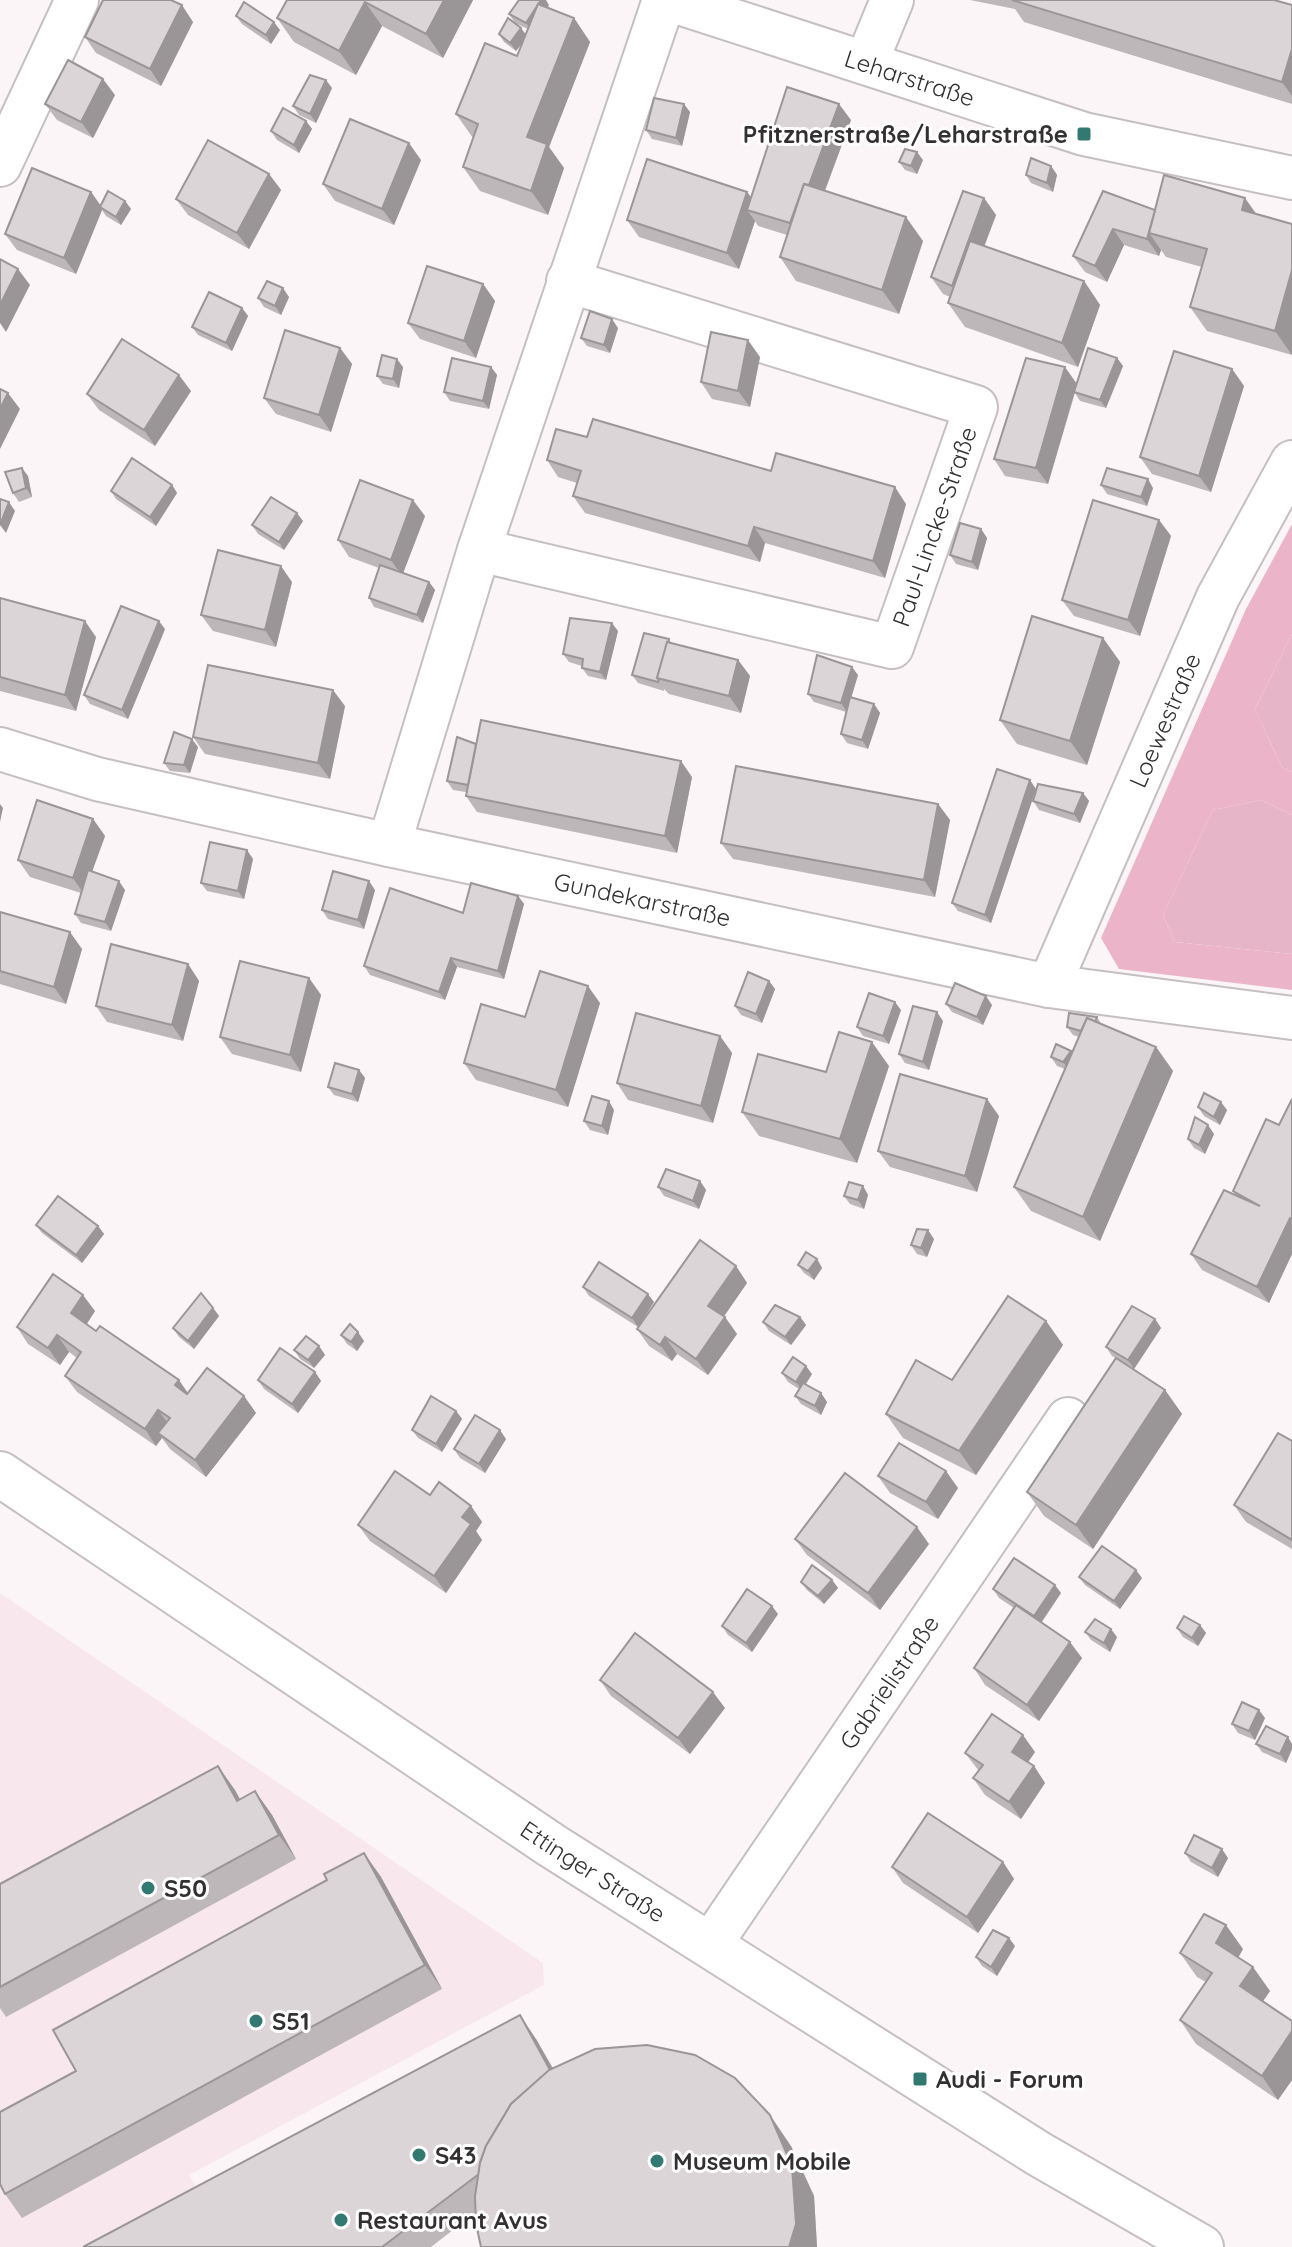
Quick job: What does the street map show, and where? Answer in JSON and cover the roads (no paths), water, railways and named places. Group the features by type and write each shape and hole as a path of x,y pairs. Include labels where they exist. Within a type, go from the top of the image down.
{"main road":[{"name":"Ettinger Straße","path":"0,1474 551,1845 1039,2154 1201,2247"}],"street":[{"path":"0,165 77,0"},
{"path":"389,845 479,550 568,281 667,0"},
{"name":"Leharstraße","path":"667,0 1084,134 1292,178"},
{"path":"866,63 892,0"},
{"name":"Paul-Lincke-Straße","path":"479,550 892,647 976,407 568,281"},
{"name":"Loewestraße","path":"1049,986 1218,597 1292,462"},
{"name":"Gundekarstraße","path":"0,749 97,779 389,845 1049,986 1292,1018"},
{"name":"Gabrielistraße","path":"710,1945 1068,1419"}],"place":[{"name":"Pfitznerstraße/Leharstraße","path":"1084,134"},
{"name":"S50","path":"148,1888"},
{"name":"S51","path":"256,2021"},
{"name":"Audi - Forum","path":"920,2079"},
{"name":"S43","path":"419,2155"},
{"name":"Museum Mobile","path":"657,2161"},
{"name":"Restaurant Avus","path":"341,2220"}]}
